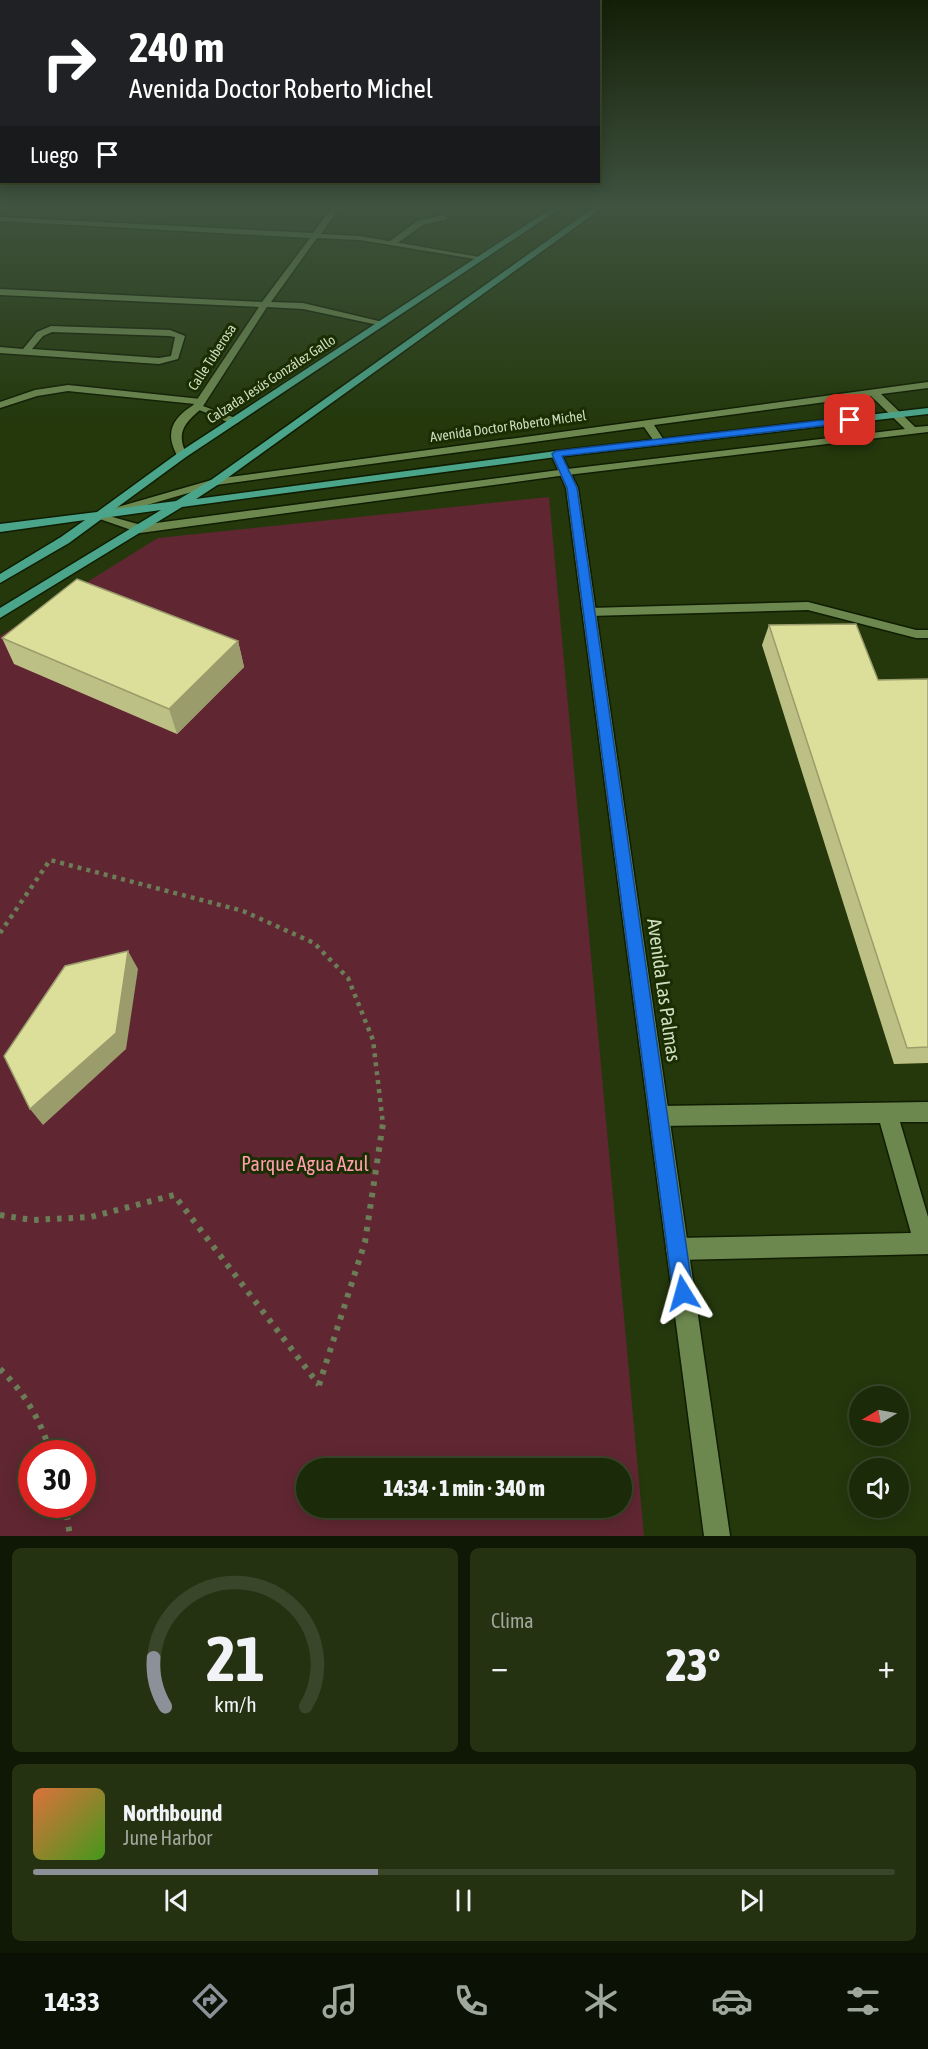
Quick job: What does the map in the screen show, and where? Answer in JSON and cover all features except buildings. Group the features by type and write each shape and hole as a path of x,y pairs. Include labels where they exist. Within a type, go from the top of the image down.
{"main road":[{"name":"Calzada Jesús González Gallo","path":"0,579 65,540 182,455 452,278"},
{"path":"0,614 214,482 501,278"},
{"name":"Avenida Doctor Roberto Michel","path":"0,528 556,454 928,411"}],"street":[{"name":"Calle Tuberosa","path":"182,455 175,444 174,435 177,426 199,405 285,278"},
{"path":"0,292 303,306 383,322"},
{"path":"0,350 25,352 159,362 175,357 180,336 170,333 51,328 40,333 25,352"},
{"name":"Avenida Doctor Roberto Michel","path":"97,516 214,482 645,422 928,386"},
{"path":"0,405 35,393 68,388 199,405"},
{"path":"874,393 913,431"},
{"name":"Calle Tuberosa","path":"199,405 234,421"},
{"path":"645,422 660,442"},
{"name":"Avenida Doctor Roberto Michel","path":"97,516 140,529 567,472 928,429"},
{"name":"Avenida Las Palmas","path":"556,454 567,472 572,488 717,1536"},
{"path":"590,612 808,606 834,611 906,632 928,634"},
{"path":"677,1249 927,1243 887,1113"},
{"path":"659,1116 928,1113"}],"path":[{"path":"0,933 50,860 243,911 314,943 348,978 369,1029 383,1122 365,1242 319,1385 174,1195 91,1217 32,1220 0,1215"},
{"path":"0,1369 19,1386 47,1440"},
{"path":"67,1518 70,1536"}],"green space":[{"name":"Parque Agua Azul","path":"549,497 644,1536 0,1536 0,636 158,538"}],"route":[{"path":"683,1293 572,488 567,472 556,454 850,420"}]}
